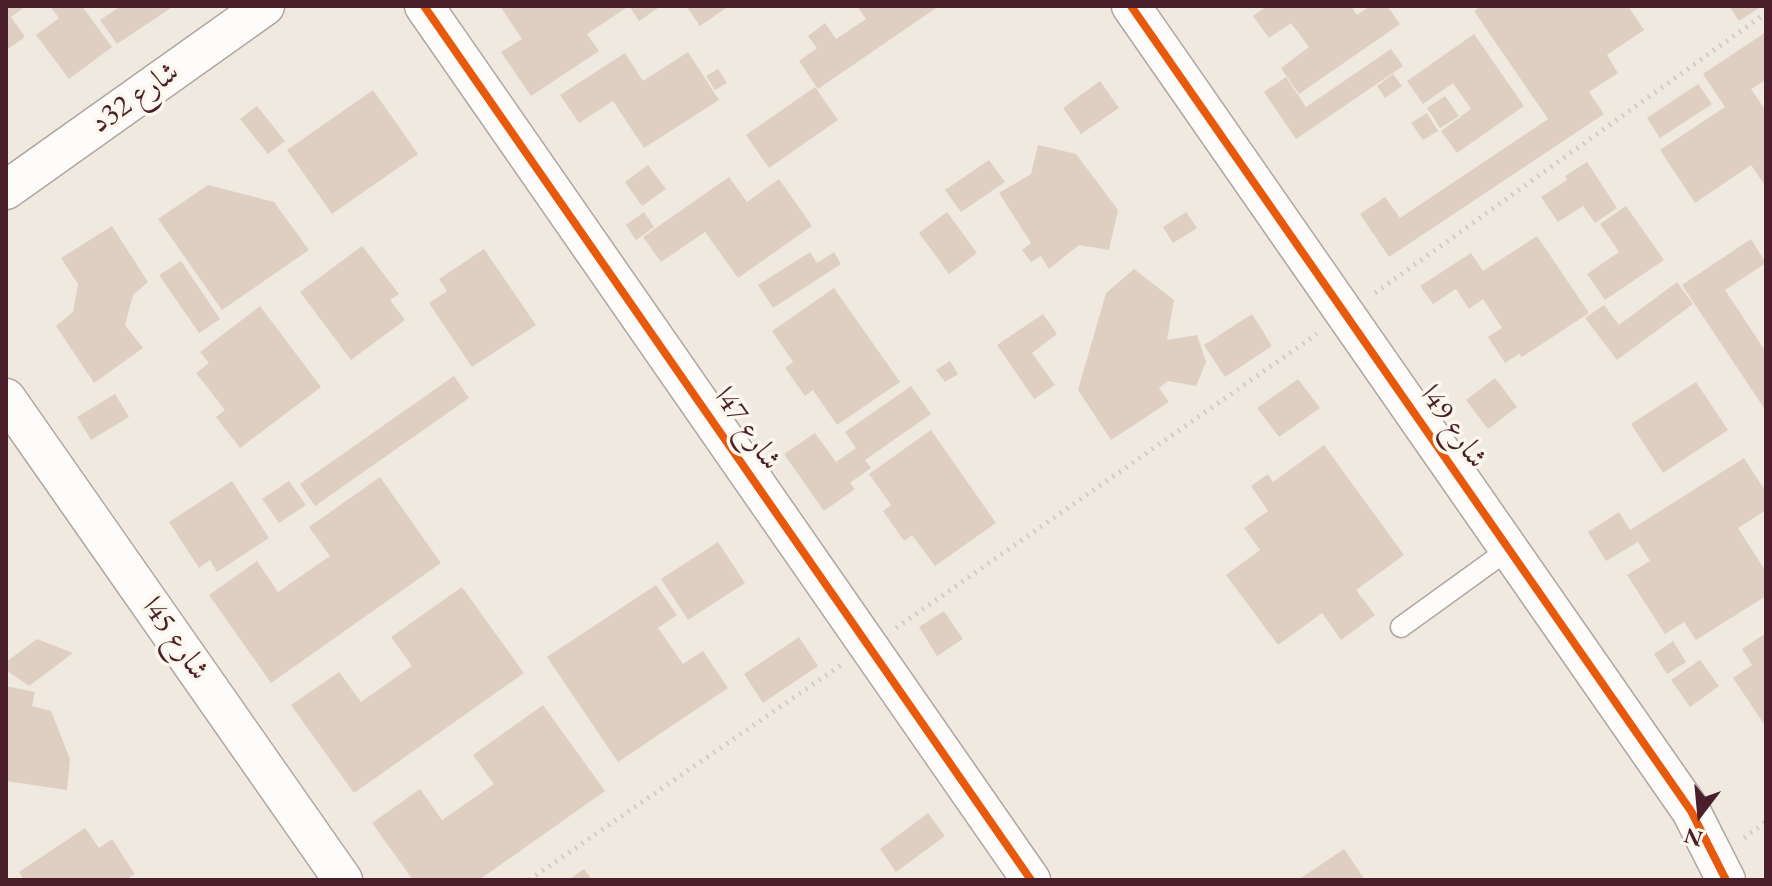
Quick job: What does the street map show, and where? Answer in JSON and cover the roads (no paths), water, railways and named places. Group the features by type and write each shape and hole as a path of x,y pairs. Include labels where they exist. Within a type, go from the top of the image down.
{"street":[{"name":"شارع 32د","path":"6,190 265,6"},
{"name":"شارع 47ا","path":"424,6 1031,880"},
{"name":"شارع 49ا","path":"1131,6 1691,811 1726,880"},
{"name":"شارع 45ا","path":"6,398 343,880"}],"lane":[{"path":"1401,627 1509,549"}]}
